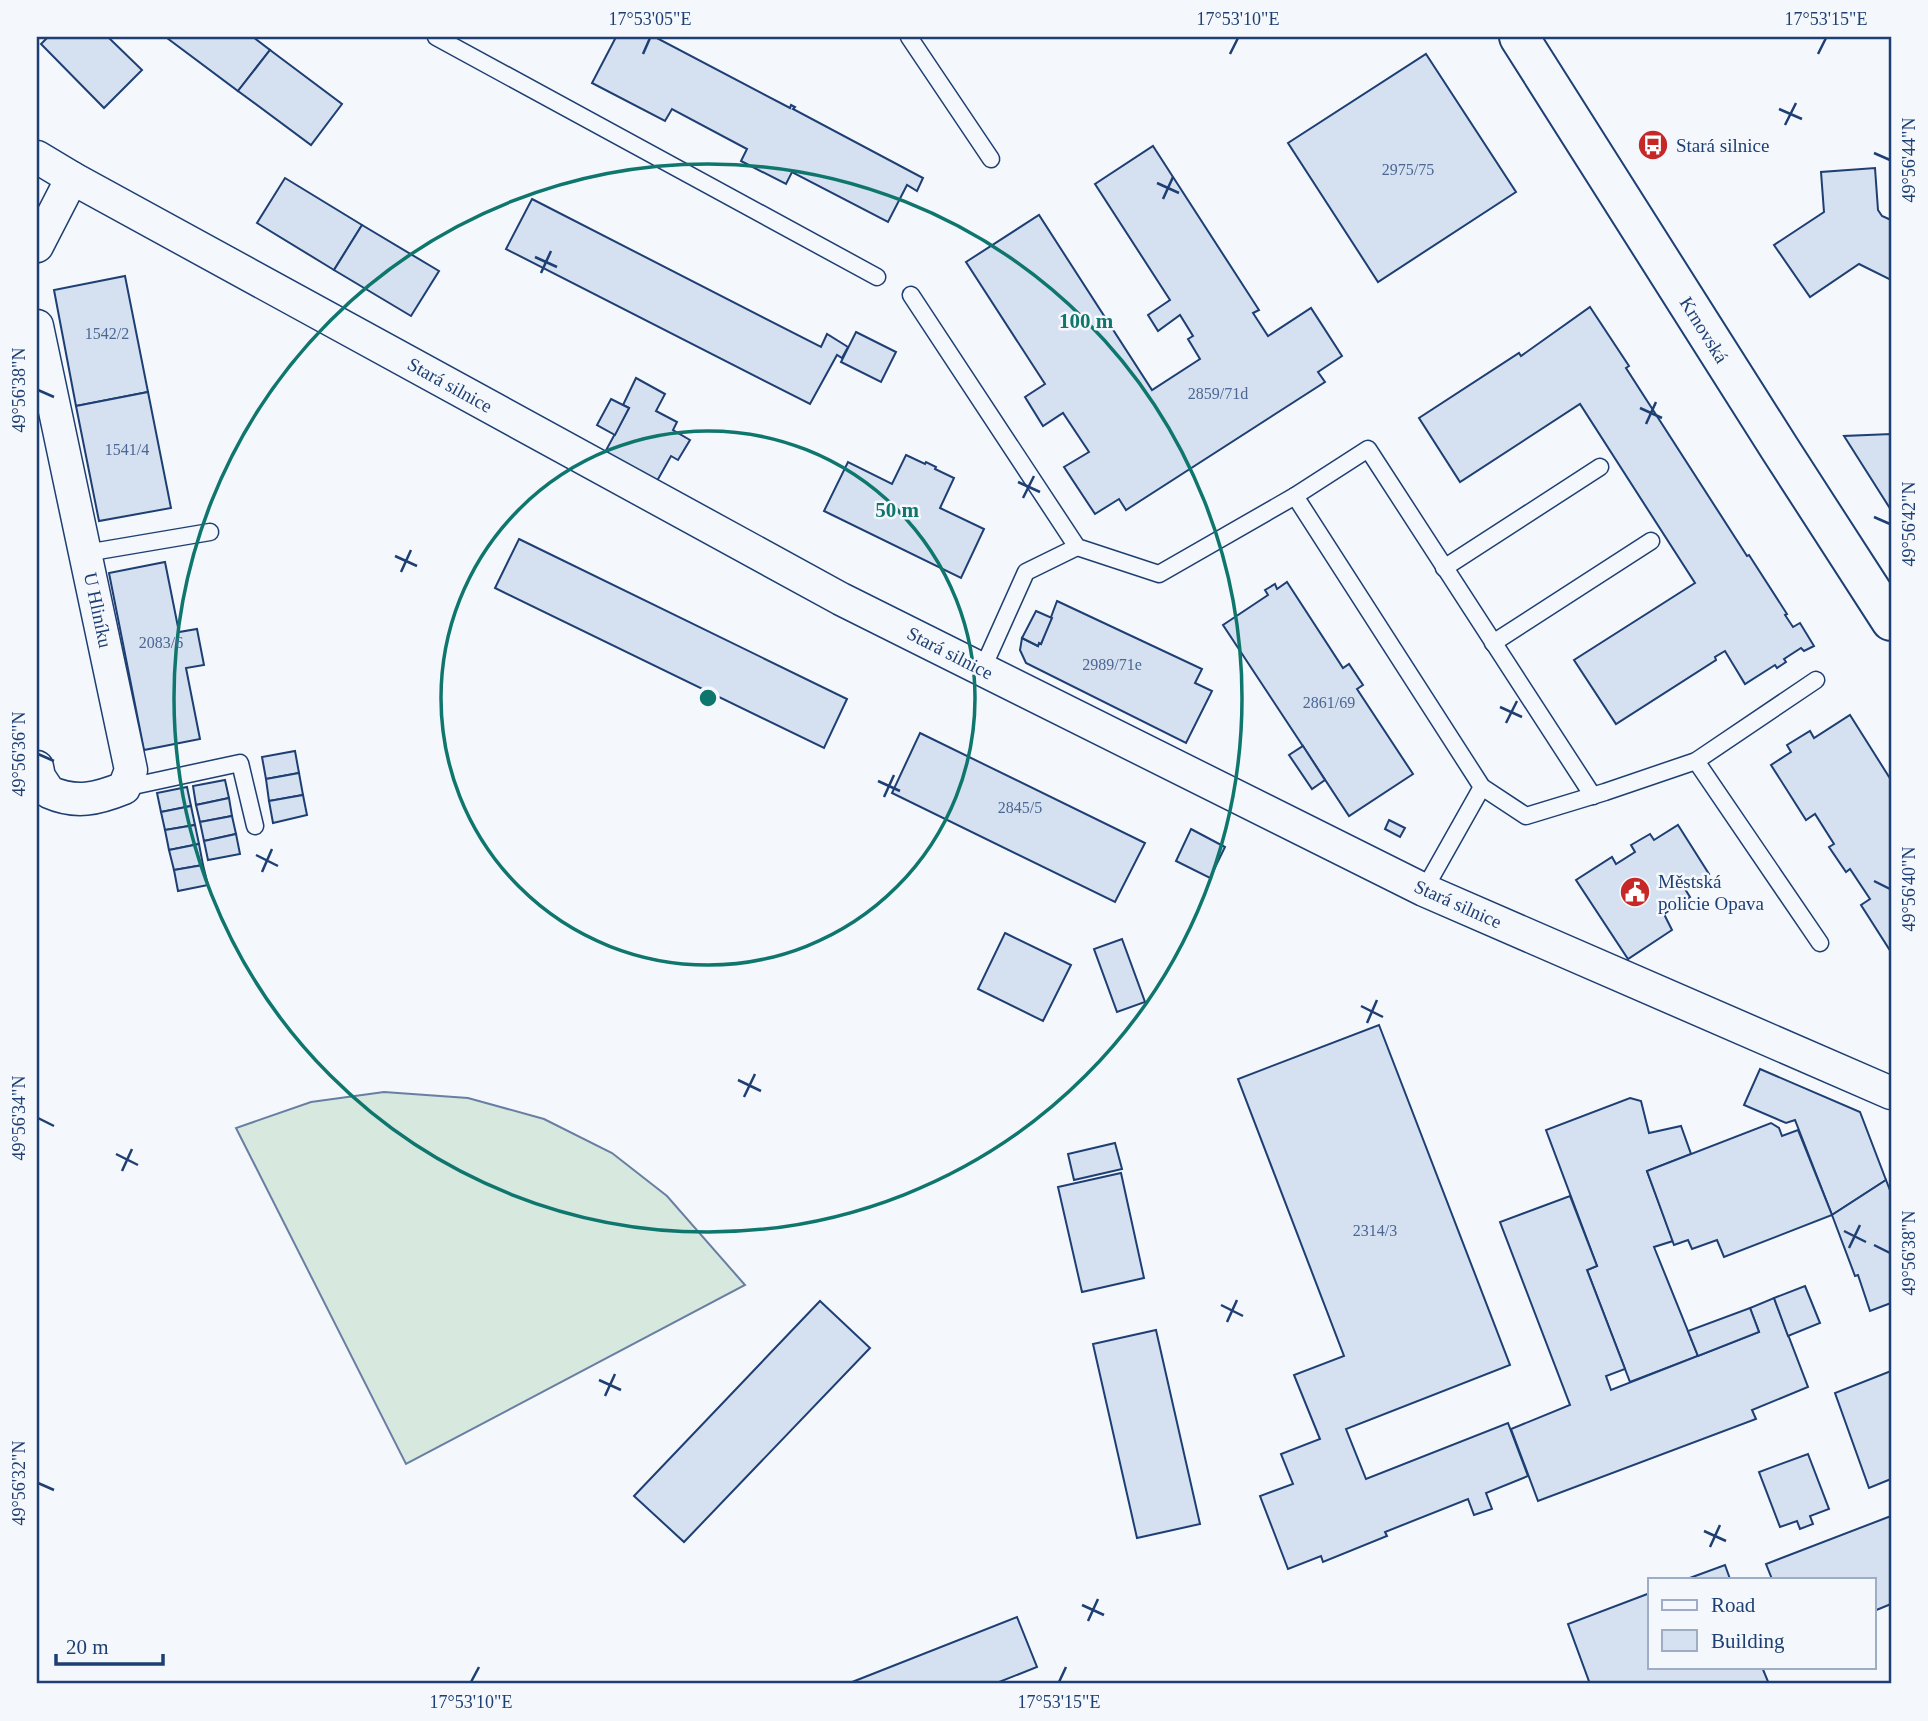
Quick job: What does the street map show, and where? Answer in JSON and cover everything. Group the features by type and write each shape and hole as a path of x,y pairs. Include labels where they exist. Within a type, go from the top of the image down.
{"main road":[{"name":"Krnovská","path":"1519,37 1891,621"}],"street":[{"name":"Stará silnice","path":"37,156 72,178 841,599 1424,890 1891,1093"},
{"path":"37,246 72,178"},
{"name":"U Hliníku","path":"37,326 131,770 124,788"},
{"path":"37,767 39,777 49,792 59,797 98,799 124,788"}],"lane":[{"path":"436,37 877,277"},
{"path":"909,37 991,159"},
{"path":"911,295 1077,547 1159,575 1296,496 1368,449 1593,796"},
{"path":"1444,568 1600,467"},
{"path":"1296,496 1482,787 1526,816 1696,761 1816,680"},
{"path":"86,553 210,532"},
{"path":"1493,643 1651,541"},
{"path":"982,670 1026,572 1077,547"},
{"path":"1696,761 1820,943"},
{"path":"124,788 240,763 255,826"},
{"path":"1424,890 1482,787"}],"shaded area":[{"path":"384,1092 468,1098 544,1119 612,1153 667,1196 745,1285 406,1464 236,1128 311,1102"}],"building":[{"path":"48,37 108,37 142,70 104,108 41,44"},
{"path":"253,37 270,50 238,91 167,38"},
{"path":"616,37 655,37 790,108 791,105 795,107 793,109 923,178 917,191 907,185 888,222 792,172 786,184 741,161 747,149 672,109 665,121 592,83"},
{"path":"270,50 342,104 311,145 238,91"},
{"path":"1426,54 1516,192 1378,282 1288,143"},
{"path":"1153,146 1259,310 1253,313 1268,336 1311,308 1342,356 1318,372 1325,382 1126,510 1119,499 1095,514 1064,467 1089,452 1063,413 1043,426 1025,397 1045,384 966,262 1039,215 1152,390 1200,359 1188,339 1193,336 1180,315 1158,331 1148,315 1170,300 1095,184"},
{"path":"1875,168 1878,210 1882,216 1891,220 1891,280 1859,264 1810,297 1774,245 1824,212 1821,172"},
{"path":"285,178 362,225 334,270 257,223"},
{"path":"532,199 821,347 827,334 848,347 842,358 837,355 810,404 506,249"},
{"path":"362,225 439,271 411,316 334,270"},
{"path":"125,276 148,392 76,406 54,290"},
{"path":"1590,307 1629,366 1626,368 1787,614 1785,615 1793,627 1800,623 1814,646 1804,651 1801,648 1784,659 1786,662 1777,668 1775,665 1745,684 1725,651 1715,657 1716,660 1616,724 1574,660 1695,583 1580,404 1460,482 1419,418 1519,353 1521,356"},
{"path":"856,332 896,352 881,382 841,362"},
{"path":"636,378 665,394 656,411 677,422 673,430 690,440 678,460 671,456 657,481 604,454 629,408 623,405"},
{"path":"148,392 171,508 99,521 76,406"},
{"path":"611,399 629,408 615,435 597,425"},
{"path":"1891,434 1891,510 1844,436"},
{"path":"906,455 925,464 926,462 954,478 940,508 984,529 961,578 824,511 848,462 892,484"},
{"path":"519,539 847,699 824,748 495,588"},
{"path":"165,562 179,632 197,629 204,665 186,668 200,739 144,750 109,573"},
{"path":"1287,582 1343,668 1349,664 1363,685 1357,689 1413,774 1349,816 1223,625 1268,595 1265,590 1275,584 1277,589"},
{"path":"1057,601 1202,669 1195,683 1212,691 1186,743 1026,663 1020,650 1022,638 1038,646 1041,644"},
{"path":"1036,611 1052,618 1038,646 1022,638"},
{"path":"1850,715 1891,780 1891,952 1861,905 1870,899 1850,869 1846,872 1829,847 1834,844 1815,814 1806,820 1771,765 1791,752 1787,745 1810,731 1814,738"},
{"path":"920,733 1145,843 1115,902 892,793"},
{"path":"1303,746 1325,780 1312,789 1289,755"},
{"path":"295,751 299,773 266,779 262,757"},
{"path":"299,773 303,795 269,801 266,779"},
{"path":"225,780 229,798 196,805 193,786"},
{"path":"187,787 191,806 161,812 157,793"},
{"path":"303,795 307,815 273,823 269,801"},
{"path":"229,798 232,816 200,822 196,805"},
{"path":"191,806 195,825 165,830 161,812"},
{"path":"232,816 236,834 204,841 200,822"},
{"path":"1389,820 1405,828 1400,837 1385,829"},
{"path":"195,825 199,844 169,850 165,830"},
{"path":"1678,825 1709,874 1685,889 1690,897 1664,914 1672,930 1628,959 1576,880 1612,857 1616,864 1635,852 1631,845 1650,834 1654,840"},
{"path":"1191,829 1225,847 1210,878 1176,861"},
{"path":"236,834 240,854 208,860 204,841"},
{"path":"199,844 203,865 174,870 169,850"},
{"path":"203,865 208,885 178,891 174,870"},
{"path":"1005,933 1071,965 1043,1021 978,989"},
{"path":"1122,939 1145,1002 1117,1012 1094,949"},
{"path":"1379,1025 1510,1365 1346,1429 1366,1479 1508,1423 1528,1476 1486,1493 1492,1509 1474,1515 1468,1499 1385,1532 1387,1536 1323,1562 1321,1556 1288,1569 1260,1496 1293,1484 1281,1454 1320,1439 1294,1375 1344,1356 1238,1079"},
{"path":"1760,1069 1860,1112 1886,1180 1832,1215 1795,1120 1786,1123 1744,1105"},
{"path":"1630,1098 1641,1101 1649,1133 1681,1126 1691,1154 1647,1171 1673,1241 1654,1247 1698,1356 1630,1382 1587,1270 1597,1266 1546,1130"},
{"path":"1771,1123 1779,1128 1782,1136 1798,1130 1832,1215 1724,1257 1717,1240 1692,1249 1688,1240 1674,1245 1647,1171"},
{"path":"1115,1143 1122,1169 1074,1180 1068,1154"},
{"path":"1121,1173 1144,1278 1082,1292 1058,1187"},
{"path":"1886,1180 1891,1193 1891,1303 1870,1311 1832,1215"},
{"path":"1570,1196 1597,1266 1587,1270 1625,1369 1606,1376 1611,1390 1759,1332 1750,1308 1774,1298 1808,1387 1752,1410 1756,1419 1538,1501 1511,1429 1570,1405 1500,1222"},
{"path":"1805,1286 1820,1323 1788,1336 1774,1298"},
{"path":"820,1301 870,1348 684,1542 634,1496"},
{"path":"1750,1308 1759,1332 1698,1356 1688,1331"},
{"path":"1156,1330 1200,1524 1137,1538 1093,1344"},
{"path":"1891,1371 1891,1479 1869,1488 1835,1393"},
{"path":"1808,1454 1829,1509 1810,1516 1813,1524 1800,1529 1797,1521 1780,1527 1759,1472"},
{"path":"1891,1516 1891,1604 1876,1610 1876,1578 1772,1578 1766,1564"},
{"path":"1725,1565 1730,1578 1690,1578"},
{"path":"1648,1594 1648,1668 1762,1668 1769,1684 1590,1684 1568,1624"},
{"path":"1017,1617 1037,1667 994,1684 847,1684"}],"place":[{"name":"Stará silnice","path":"1653,145"},
{"name":"Městská policie Opava","path":"1635,892"}]}
